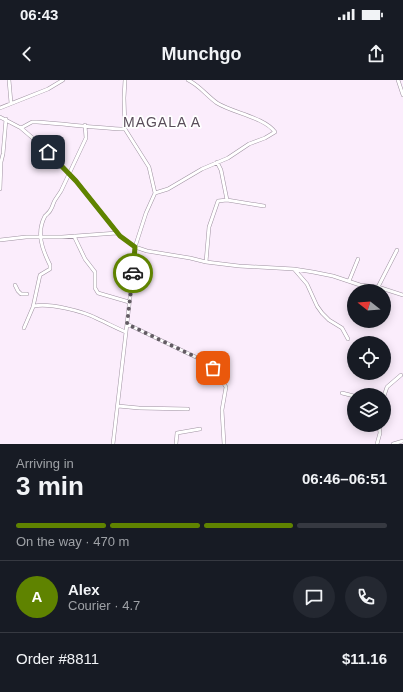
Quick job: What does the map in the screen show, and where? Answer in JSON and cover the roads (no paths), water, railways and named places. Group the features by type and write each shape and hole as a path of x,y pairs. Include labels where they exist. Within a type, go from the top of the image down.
{"street":[{"path":"9,80 11,103"},
{"path":"0,108 48,89 63,80"},
{"path":"113,444 135,247 146,213 155,193 151,172 147,163 125,129 125,80"},
{"path":"155,193 168,189 202,169 228,158 249,144 265,138 275,132 267,124 218,104 204,91 188,80"},
{"path":"398,80 403,95"},
{"path":"0,117 21,128 42,146 69,173 125,241 135,247 147,251 206,262 244,267 294,269 321,273 357,284"},
{"path":"0,189 1,160 3,154 6,119"},
{"path":"21,128 32,122 37,122 85,125 96,128 125,129"},
{"path":"24,328 34,306 40,276 49,270 50,267 41,245 41,228 45,217 52,208 54,200 86,138 85,125"},
{"path":"217,162 221,170 227,200"},
{"path":"206,262 209,227 218,201 227,200 264,206"},
{"path":"0,240 117,232"},
{"path":"74,236 85,259 95,272 95,288 98,293 129,302"},
{"path":"380,284 397,250"},
{"path":"349,281 358,259"},
{"path":"294,269 307,284 322,313 329,320 342,328 347,337"},
{"path":"16,285 21,294 37,293"},
{"path":"391,291 402,294 403,288"},
{"path":"34,306 45,305 63,308 96,318 126,332"},
{"path":"127,324 206,362 218,374 226,388 222,410 224,444"},
{"path":"387,388 401,375"},
{"path":"342,393 347,394"},
{"path":"118,406 188,409"},
{"path":"176,444 177,433 200,429"},
{"path":"377,444 380,432"},
{"path":"393,444 403,440"}],"district":[{"name":"MAGALA A","path":"162,122"}]}
